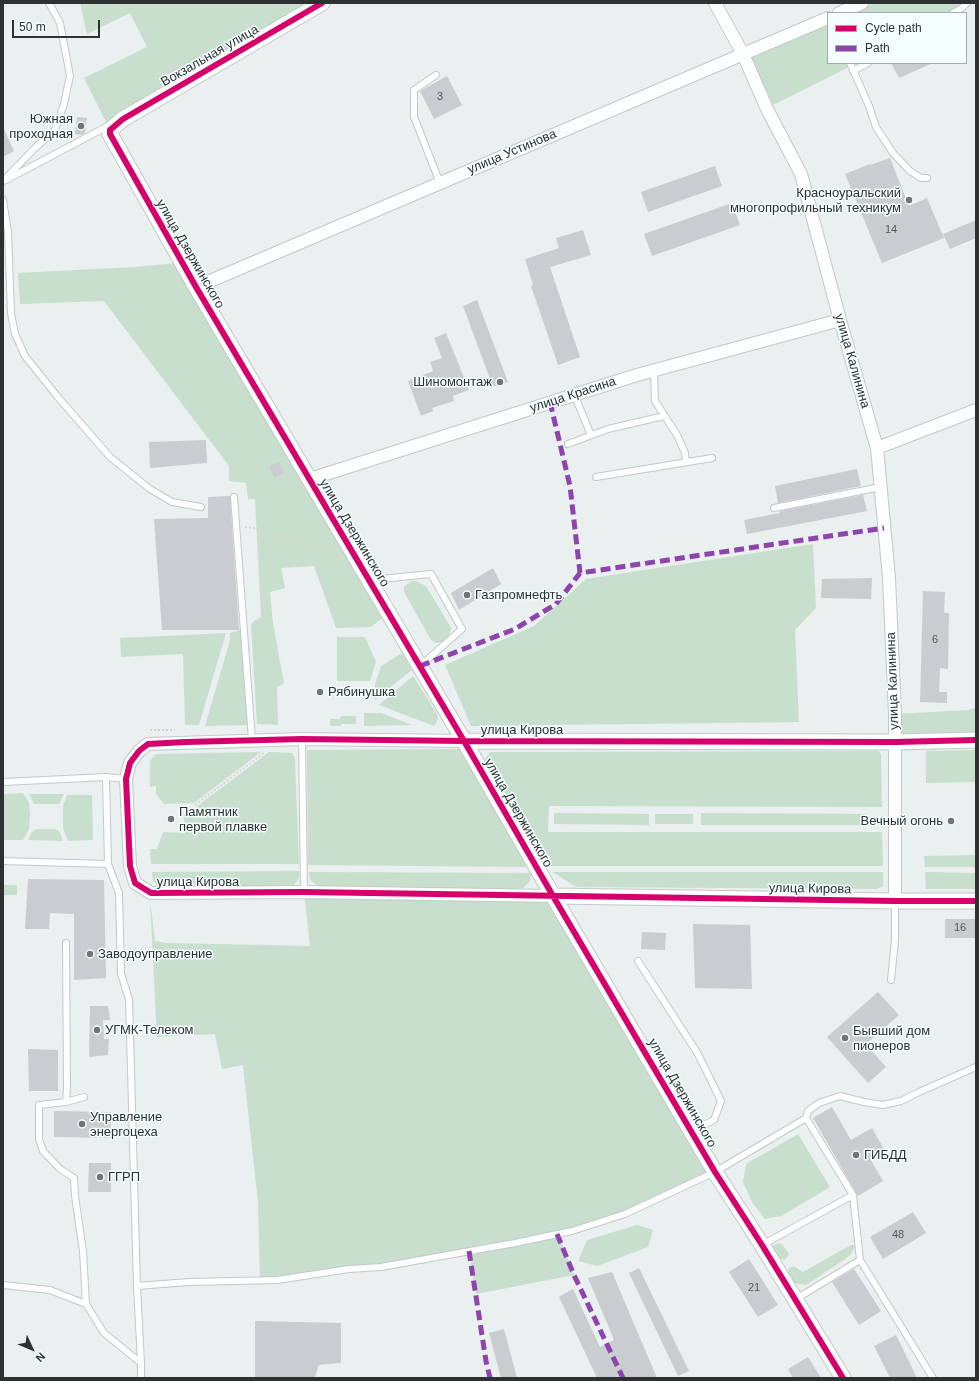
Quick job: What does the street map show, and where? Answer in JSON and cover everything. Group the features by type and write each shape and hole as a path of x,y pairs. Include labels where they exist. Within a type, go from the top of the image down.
{"street":[{"name":"Вокзальная улица","path":"109,128 322,3"},
{"name":"улица Калинина","path":"715,3 743,54 767,109 801,174 840,320 877,448 889,578 896,742 895,901"},
{"path":"841,12 862,3"},
{"name":"улица Устинова","path":"196,287 827,18"},
{"name":"улица Дзержинского","path":"109,128 113,141 196,287 464,741 715,1172 762,1245 843,1378"},
{"name":"улица Красина","path":"310,480 574,394 654,370 840,320"},
{"path":"877,448 976,410"},
{"name":"улица Кирова","path":"976,740 896,742 281,739 148,744 139,750 130,763 126,779 130,866 135,883 151,893 304,892 895,901 976,900"}],"lane":[{"path":"3,182 35,148 55,130 64,104 70,76 60,23 49,3"},
{"path":"954,12 967,3"},
{"path":"850,64 869,106 876,127 893,153 910,171 921,178 927,178"},
{"path":"853,71 866,64"},
{"path":"436,75 414,90 414,117 440,183"},
{"path":"3,182 109,128"},
{"path":"3,200 8,232 11,313 15,334 25,356 57,396 110,457 150,489 172,502 202,507"},
{"path":"654,370 655,401 677,434 685,453 686,462"},
{"path":"574,394 591,435"},
{"path":"568,444 608,429 664,416"},
{"path":"596,477 712,458"},
{"path":"774,508 881,488"},
{"path":"234,497 252,740"},
{"path":"369,580 431,574 462,629 420,666"},
{"path":"302,739 304,892"},
{"path":"3,782 106,777 126,779"},
{"path":"106,777 108,864 119,893 121,974 129,999 141,1378"},
{"path":"3,861 108,864"},
{"path":"891,980 895,940 895,901"},
{"path":"66,944 66,1102"},
{"path":"638,961 698,1054 721,1101 714,1120 691,1131"},
{"path":"137,1286 189,1282 277,1280 349,1269 381,1267 515,1243 572,1231 625,1214 715,1172 806,1118 808,1111 819,1103 828,1099 840,1096 883,1105 902,1101 976,1067"},
{"path":"84,1097 66,1102 39,1105 39,1140 43,1150 60,1170 74,1178 75,1196 83,1251 86,1304 104,1333 141,1363"},
{"path":"806,1118 853,1195 860,1260 933,1378"},
{"path":"762,1245 853,1195"},
{"path":"795,1299 860,1260"},
{"path":"3,1285 50,1290 86,1304"}],"path":[{"path":"109,128 102,105 282,3"},
{"path":"236,527 256,528 340,557"},
{"path":"195,806 281,739"}],"green space":[{"path":"80,3 322,3 110,130 84,78 147,47 130,13 87,34"},
{"path":"874,3 971,3 955,12 853,12"},
{"path":"827,23 827,64 855,64 773,105 750,56"},
{"path":"177,263 382,618 371,627 336,628 314,566 281,568 285,588 270,592 273,623 284,683 277,687 278,725 257,724 251,625 254,621 261,617 255,499 248,499 246,483 229,481 229,466 104,301 20,304 18,273 135,267"},
{"path":"813,544 816,608 795,630 799,722 471,726 445,665 534,626 586,579"},
{"path":"412,581 416,581 426,586 451,628 449,636 443,642 436,643 431,640 404,592 404,587"},
{"path":"240,630 248,725 205,726 230,640 230,633"},
{"path":"226,633 199,725 185,725 183,654 121,657 120,638"},
{"path":"337,637 365,637 376,662 370,681 337,681"},
{"path":"402,653 412,670 375,700 375,684 381,666"},
{"path":"413,676 437,714 438,719 434,726 379,705"},
{"path":"976,708 976,740 896,742 895,714 968,710"},
{"path":"364,713 381,713 412,725 364,726"},
{"path":"341,716 356,716 356,724 330,726 330,719 340,719"},
{"path":"461,749 527,867 308,865 307,750"},
{"path":"976,750 976,782 926,783 926,751"},
{"path":"878,751 881,754 882,807 549,806 548,832 882,832 883,866 549,866 485,759 490,752"},
{"path":"261,752 194,803 164,804 156,794 156,786 150,787 150,762 156,754"},
{"path":"269,752 292,753 295,759 299,864 151,864 150,849 157,849 163,832 184,833 184,814 196,814 196,807"},
{"path":"23,793 29,803 29,829 23,840 3,840 3,794"},
{"path":"29,794 64,794 59,804 34,804"},
{"path":"67,795 92,795 93,840 68,841 63,828 63,806"},
{"path":"554,813 649,814 649,825 554,824"},
{"path":"701,813 866,814 866,825 701,825"},
{"path":"655,814 693,814 693,824 655,824"},
{"path":"36,829 56,829 60,832 63,841 28,840 32,832"},
{"path":"976,855 976,867 925,867 924,856"},
{"path":"299,871 299,878 293,886 159,887 153,881 152,872"},
{"path":"309,872 531,873 530,881 523,888 515,889 318,886 310,880"},
{"path":"553,872 883,872 883,886 877,889 576,887"},
{"path":"925,872 976,873 976,889 926,889"},
{"path":"3,885 17,885 17,895 3,895"},
{"path":"304,892 553,896 715,1172 625,1214 558,1234 574,1275 476,1294 469,1252 260,1281 258,1203 243,1065 222,1069 215,1034 157,1037 150,899 155,941 167,943 310,946"},
{"path":"798,1134 830,1187 781,1216 765,1219 752,1202 743,1182 746,1164"},
{"path":"637,1225 653,1230 648,1247 597,1266 578,1261 587,1240"},
{"path":"780,1243 789,1254 785,1260 779,1258 772,1246"},
{"path":"851,1245 856,1245 851,1254 806,1285 795,1283 791,1279 788,1273 789,1268 794,1266 803,1272"}],"building":[{"path":"892,64 931,64 899,78"},
{"path":"447,76 462,105 434,119 420,91"},
{"name":"Южная проходная","path":"77,117 87,118 85,133 81,135 75,134"},
{"path":"3,127 14,151 3,157"},
{"path":"890,158 909,206 927,198 944,238 882,263 845,174"},
{"path":"715,166 722,186 648,212 641,192"},
{"path":"732,203 740,225 652,256 644,234"},
{"path":"976,220 976,238 950,249 943,234"},
{"path":"583,230 591,255 550,267 580,357 558,365 531,286 533,285 525,259 559,248 556,238"},
{"path":"477,300 508,382 493,387 463,306"},
{"path":"446,333 469,390 453,396 454,401 432,408 433,411 421,416 408,381 433,371 430,362 442,358 434,338"},
{"path":"206,440 207,463 150,468 149,442"},
{"path":"279,462 284,473 274,478 269,466"},
{"path":"857,469 861,486 778,503 775,486"},
{"path":"863,495 867,511 747,534 744,520 780,513 780,511"},
{"path":"230,496 239,630 162,630 154,519 208,518 208,497"},
{"path":"493,568 501,584 459,610 451,593"},
{"path":"872,578 871,599 821,598 822,579"},
{"path":"923,591 945,592 944,613 949,613 948,669 940,668 939,692 947,692 947,703 920,702"},
{"name":"Заводоуправление","path":"28,879 104,880 106,978 74,980 74,914 50,913 49,929 25,929"},
{"path":"945,919 976,919 976,938 945,938"},
{"path":"693,924 750,925 752,989 695,988"},
{"path":"642,932 666,933 665,950 641,949"},
{"name":"Бывший дом пионеров","path":"878,992 899,1015 866,1044 886,1067 868,1083 827,1037"},
{"name":"УГМК-Телеком","path":"90,1006 108,1006 110,1020 103,1020 104,1039 109,1039 108,1055 89,1057"},
{"path":"28,1049 58,1050 58,1091 29,1091"},
{"name":"ГИБДД","path":"832,1107 851,1140 872,1128 885,1151 871,1160 883,1181 858,1196 813,1118"},
{"name":"Управление энергоцеха","path":"54,1111 111,1112 110,1138 54,1137"},
{"name":"ГГРП","path":"89,1163 111,1163 111,1192 88,1192"},
{"path":"913,1212 926,1233 883,1259 870,1237"},
{"path":"749,1259 778,1305 758,1317 729,1272"},
{"path":"639,1268 689,1371 678,1376 629,1273"},
{"path":"854,1269 881,1311 859,1325 832,1282"},
{"path":"612,1272 657,1378 597,1378 559,1297 573,1289 600,1347 614,1340 588,1278"},
{"path":"255,1321 341,1323 341,1363 319,1365 315,1377 255,1378"},
{"path":"504,1329 517,1378 501,1378 489,1333"},
{"path":"896,1335 917,1378 890,1378 874,1346"},
{"path":"808,1357 821,1378 793,1378 788,1369"}],"marked path":[{"path":"550,402 570,486 580,573"},
{"path":"420,666 515,629 556,604 580,573 884,528"},
{"path":"557,1234 574,1275 623,1378"},
{"path":"469,1251 490,1378"}],"cycle path":[{"path":"322,3 123,119 110,130 110,134 196,287 464,741 715,1172 762,1245 843,1378"},
{"path":"976,740 896,742 302,739 186,742 148,744 139,751 130,763 126,779 130,866 135,883 151,893 304,892 976,901"}],"place":[{"name":"Южная проходная","path":"81,126"},
{"name":"Красноуральский многопрофильный техникум","path":"909,200"},
{"name":"Шиномонтаж","path":"500,382"},
{"name":"Газпромнефть","path":"467,595"},
{"name":"Рябинушка","path":"320,692"},
{"name":"Памятник первой плавке","path":"171,819"},
{"name":"Вечный огонь","path":"951,821"},
{"name":"Заводоуправление","path":"90,954"},
{"name":"УГМК-Телеком","path":"97,1030"},
{"name":"Бывший дом пионеров","path":"845,1038"},
{"name":"Управление энергоцеха","path":"82,1124"},
{"name":"ГИБДД","path":"856,1155"},
{"name":"ГГРП","path":"100,1177"}]}
